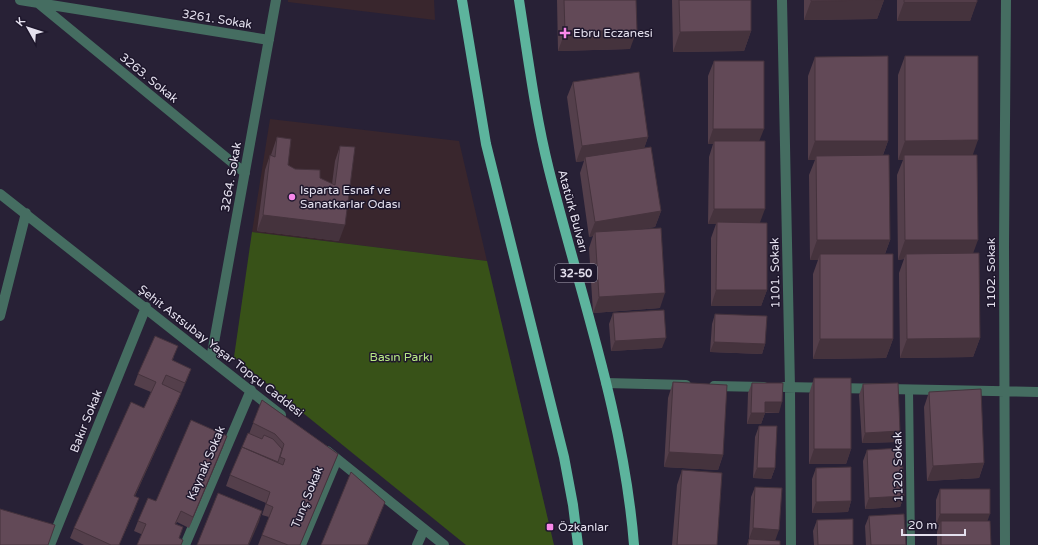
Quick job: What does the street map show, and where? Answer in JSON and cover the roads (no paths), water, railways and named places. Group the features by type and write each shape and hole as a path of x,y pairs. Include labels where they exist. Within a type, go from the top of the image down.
{"main road":[{"path":"462,0 486,144 562,449 573,505 578,545"},
{"name":"Atatürk Bulvarı","path":"519,0 534,100 548,169 606,383 632,516 634,545"}],"street":[{"name":"3261. Sokak","path":"20,0 268,40"},
{"name":"3264. Sokak","path":"211,358 276,0"},
{"name":"1101. Sokak","path":"782,0 790,387 791,545"},
{"name":"1102. Sokak","path":"1005,545 1004,391 1006,0"},
{"name":"3263. Sokak","path":"38,3 245,173"},
{"name":"Şehit Astsubay Yaşar Topçu Caddesi","path":"0,194 211,358 288,420"},
{"path":"0,316 26,213"},
{"name":"Bakır Sokak","path":"50,545 146,307"},
{"path":"606,383 1038,392"},
{"name":"Kaynak Sokak","path":"185,545 251,390"},
{"path":"318,444 444,545"},
{"name":"Tunç Sokak","path":"301,545 337,459"},
{"path":"417,545 424,529"}],"lane":[{"name":"1120. Sokak","path":"909,390 911,545"}],"place":[{"name":"Ebru Eczanesi","path":"565,33"},
{"name":"Isparta Esnaf ve Sanatkarlar Odası","path":"292,197"},
{"name":"Özkanlar","path":"550,527"}],"park label":[{"name":"Basın Parkı","path":"401,357"}]}
